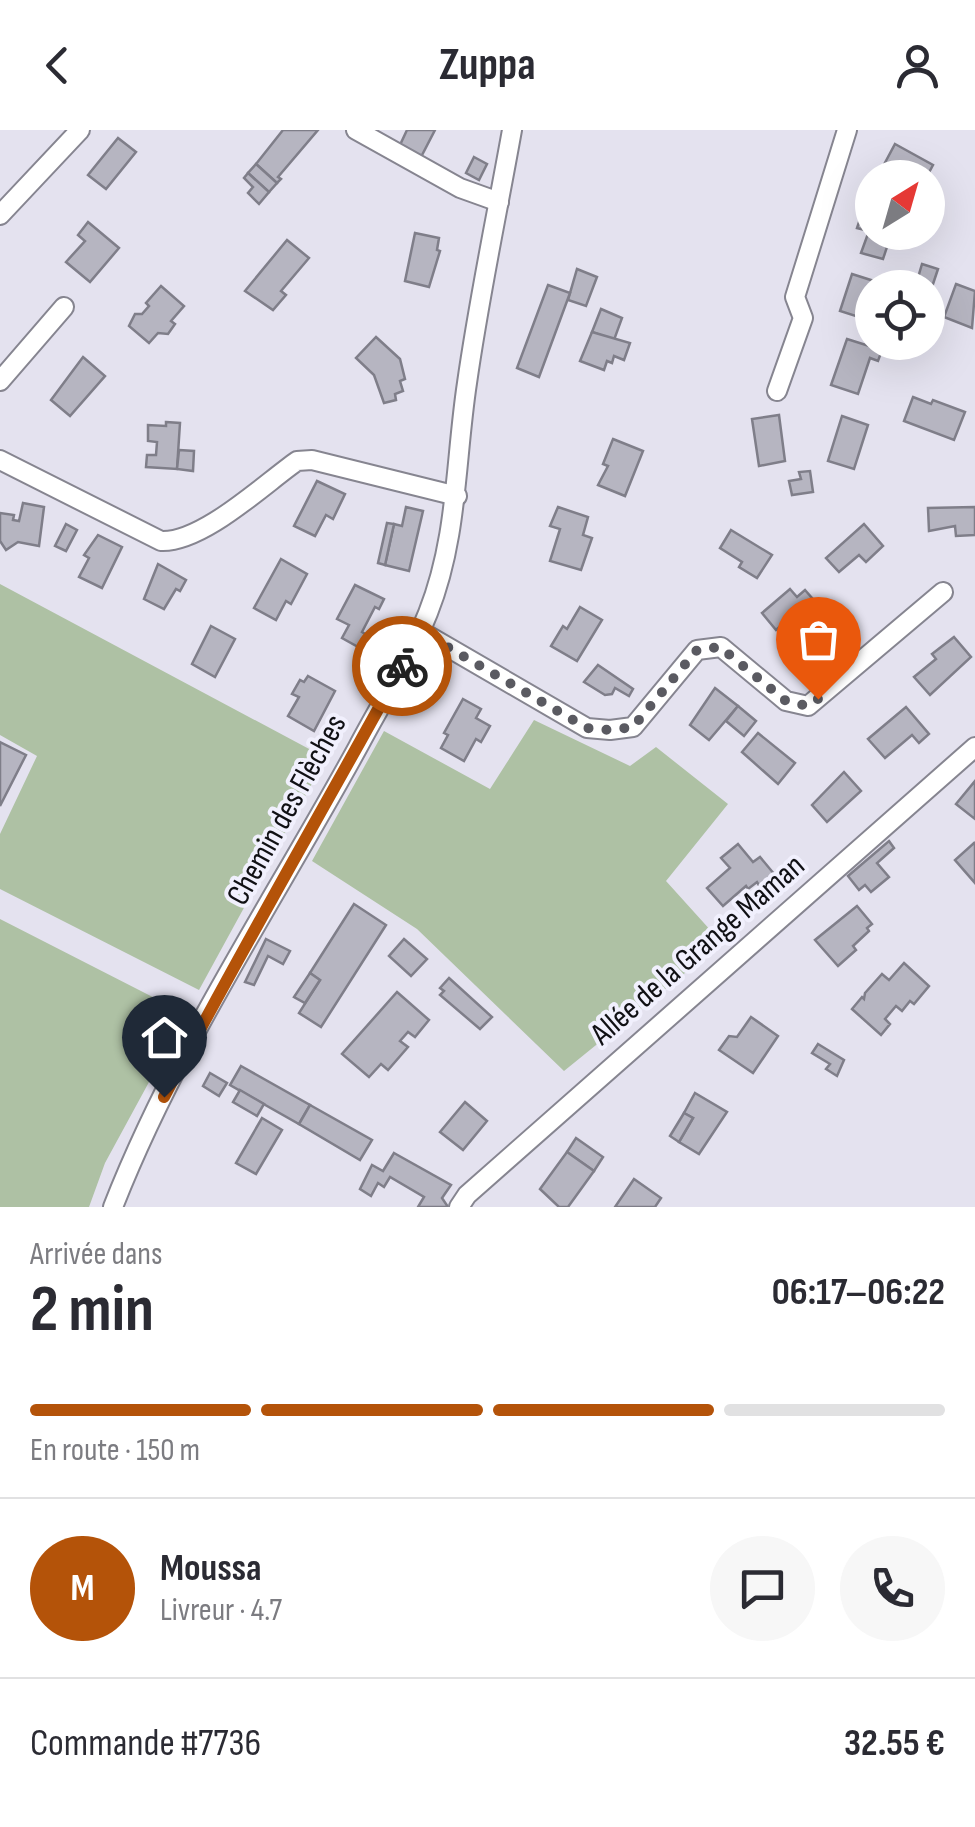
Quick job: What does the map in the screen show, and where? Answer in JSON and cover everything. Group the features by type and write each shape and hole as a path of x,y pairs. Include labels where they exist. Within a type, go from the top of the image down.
{"street":[{"path":"0,215 80,130"},
{"path":"356,130 460,188 499,202"},
{"name":"Chemin des Flèches","path":"112,1207 132,1156 222,984 300,853 420,631 446,557 457,496 466,385 512,130"},
{"path":"777,391 802,318 795,298 847,130"},
{"path":"0,381 64,307"},
{"path":"0,460 160,541 173,541 197,532 298,461 312,460 457,496"},
{"path":"420,631 587,728 610,730 633,727 697,650 706,647 720,647 786,701 808,706 943,592"},
{"name":"Allée de la Grange Maman","path":"465,1205 558,1113 975,747"}],"green space":[{"path":"0,584 326,758 199,990 0,889 0,834 37,756 0,735"},
{"path":"534,720 630,766 656,747 728,804 666,881 722,943 564,1071 417,929 312,861 384,731 490,789"},
{"path":"0,919 186,1014 105,1163 89,1207 0,1207"}],"building":[{"path":"283,130 318,130 277,183 256,164"},
{"path":"407,130 435,130 421,157 400,145"},
{"path":"118,138 136,152 106,189 88,175"},
{"path":"895,144 924,160 886,160"},
{"path":"474,157 487,164 479,180 466,173"},
{"path":"256,164 277,183 269,192 248,173"},
{"path":"248,173 269,192 259,204 248,193 253,187 244,178"},
{"path":"88,222 119,248 90,282 66,262 85,241 78,235"},
{"path":"415,233 439,238 440,251 429,287 405,281"},
{"path":"287,240 309,258 281,291 286,295 273,310 245,291"},
{"path":"862,250 886,250 883,259 861,253"},
{"path":"577,269 597,277 586,306 568,300"},
{"path":"852,274 855,275 855,316 840,311"},
{"path":"956,284 975,291 972,328 945,314"},
{"path":"548,285 570,293 539,377 517,368"},
{"path":"161,286 184,306 171,321 175,324 168,334 158,333 149,343 129,326 135,314 142,314 149,306 146,303"},
{"path":"601,309 622,318 614,340 592,332"},
{"path":"592,332 630,343 624,360 614,356 604,370 580,361"},
{"path":"376,337 400,359 405,379 400,381 403,391 395,394 396,400 384,403 374,375 356,358"},
{"path":"847,339 855,342 855,360 869,360 858,394 831,385"},
{"path":"83,357 105,376 70,416 51,400"},
{"path":"913,397 965,412 954,440 904,421"},
{"path":"779,415 785,461 759,466 752,419"},
{"path":"842,416 868,425 854,469 828,461"},
{"path":"166,422 180,423 177,469 146,467 147,455 156,455 157,442 148,441 148,425 166,426"},
{"path":"613,439 643,451 625,496 598,485 608,466 603,464"},
{"path":"179,450 194,451 193,471 177,469"},
{"path":"810,471 813,492 792,495 789,481 801,479 799,472"},
{"path":"317,481 345,494 333,519 326,515 315,536 294,526"},
{"path":"23,503 44,507 39,546 18,542 6,550 0,541 0,513 14,515 13,520 19,521"},
{"path":"406,507 423,511 409,571 385,565 394,524 402,526"},
{"path":"558,507 588,517 583,535 592,538 581,570 550,561 560,529 550,526"},
{"path":"975,507 975,535 956,536 955,526 929,531 928,508"},
{"path":"387,523 394,524 385,565 378,563"},
{"path":"66,524 77,530 66,551 55,546"},
{"path":"864,524 883,546 866,562 859,555 839,572 826,558"},
{"path":"731,530 772,555 757,578 720,548"},
{"path":"98,535 122,547 102,588 79,577 89,558 84,555"},
{"path":"281,559 307,574 291,604 286,601 276,620 254,608"},
{"path":"158,564 186,580 164,609 144,599"},
{"path":"355,585 384,599 379,609 375,607 362,632 367,635 360,648 342,638 349,625 337,619"},
{"path":"790,589 797,597 805,590 826,614 832,609 849,628 838,638 835,634 829,639 833,643 822,652 793,615 776,630 762,613"},
{"path":"580,607 602,620 577,661 551,646"},
{"path":"211,626 235,639 215,677 192,664"},
{"path":"805,633 822,652 814,660 797,640"},
{"path":"954,637 971,657 930,695 914,677 936,659 932,654"},
{"path":"598,665 633,689 629,696 615,688 612,694 605,695 584,682"},
{"path":"308,676 335,691 314,731 288,716 299,697 292,694 300,680 304,682"},
{"path":"715,688 738,706 709,740 690,725"},
{"path":"463,699 481,709 476,718 490,726 481,742 476,739 464,761 441,748 448,735 444,733"},
{"path":"738,706 756,721 744,736 726,721"},
{"path":"906,707 929,734 919,743 912,735 885,758 868,739"},
{"path":"758,733 795,763 778,784 742,752"},
{"path":"0,742 26,755 0,806"},
{"path":"844,772 861,791 827,822 812,805"},
{"path":"975,781 975,819 956,804"},
{"path":"889,841 894,848 877,863 889,877 871,892 865,885 859,890 848,876"},
{"path":"738,844 753,862 760,857 775,875 760,887 757,882 748,889 746,886 723,906 707,888 730,868 721,858"},
{"path":"975,845 975,883 955,860"},
{"path":"354,904 386,925 321,1027 299,1013 320,980 310,973"},
{"path":"857,906 872,924 853,946 856,950 838,966 815,940"},
{"path":"266,939 290,951 283,964 268,956 254,985 245,982"},
{"path":"404,939 427,959 411,976 389,956"},
{"path":"904,963 929,986 914,1004 910,1001 902,1011 896,1006 885,1019 890,1024 881,1035 852,1009 882,974 889,980"},
{"path":"310,973 320,980 305,1003 294,997"},
{"path":"449,978 492,1017 480,1029 440,995 444,991 440,988"},
{"path":"397,992 429,1020 415,1037 408,1032 400,1041 408,1047 388,1070 381,1064 369,1077 342,1054"},
{"path":"751,1017 778,1036 753,1073 719,1050 729,1036 737,1037"},
{"path":"818,1044 844,1060 837,1076 826,1069 830,1064 812,1053"},
{"path":"241,1066 310,1105 299,1124 230,1085"},
{"path":"210,1073 227,1083 219,1096 203,1086"},
{"path":"240,1090 264,1104 257,1116 233,1102"},
{"path":"695,1093 727,1112 699,1154 679,1142 693,1118 684,1113"},
{"path":"465,1102 487,1121 463,1150 440,1132"},
{"path":"310,1105 372,1140 360,1160 299,1124"},
{"path":"684,1113 693,1118 679,1142 670,1136"},
{"path":"262,1118 282,1130 256,1174 236,1163"},
{"path":"576,1138 603,1157 594,1171 567,1152"},
{"path":"567,1152 594,1171 568,1207 559,1207 540,1189"},
{"path":"394,1153 451,1185 442,1198 448,1207 418,1207 424,1197 390,1177 384,1187 378,1183 371,1196 360,1189 372,1165 383,1171"},
{"path":"634,1179 661,1198 655,1207 615,1207"}],"way so far":[{"path":"402,666 420,631 587,728 610,730 633,727 697,650 706,647 720,647 786,701 808,706 818,699"}],"route":[{"path":"164,1097 222,984 300,853 402,666"}]}
